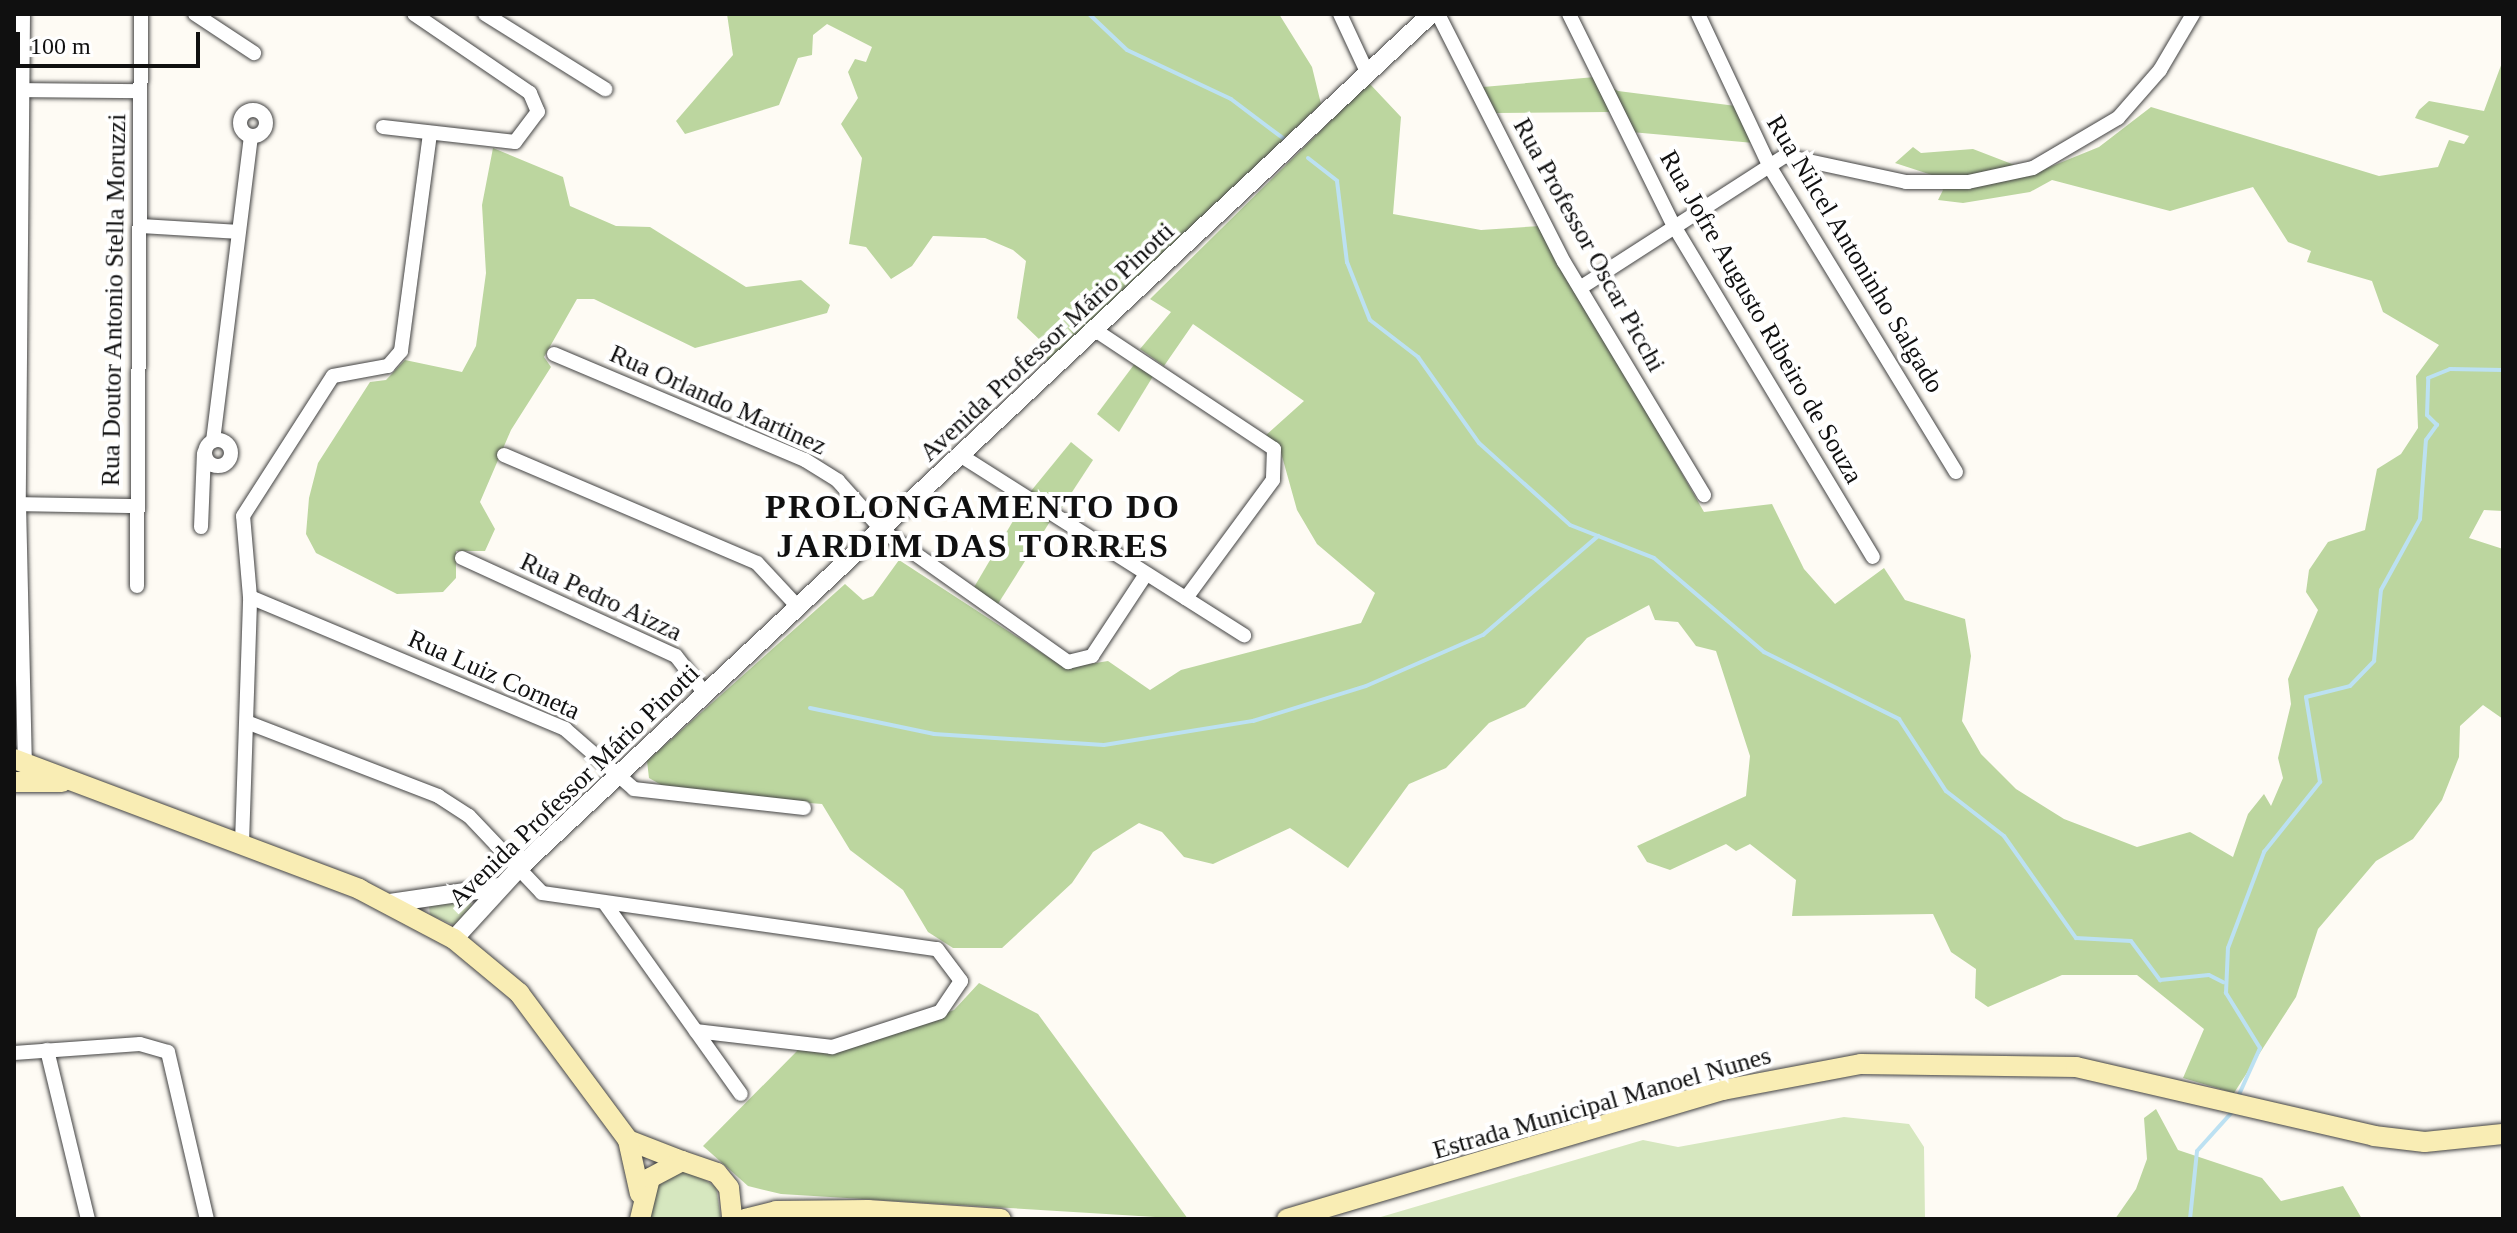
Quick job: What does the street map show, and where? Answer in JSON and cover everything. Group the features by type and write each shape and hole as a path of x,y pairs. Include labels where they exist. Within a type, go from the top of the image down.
{"main road":[{"path":"17,770 75,782 242,843 390,903 454,939 519,993 628,1140 640,1194 640,1219"},
{"name":"Estrada Municipal Manoel Nunes","path":"1287,1219 1723,1090 1861,1064 2076,1067 2234,1106 2412,1140 2503,1134"},
{"path":"628,1140 717,1173 729,1188 776,1211"},
{"path":"640,1194 657,1172 682,1161"},
{"path":"729,1188 732,1219"},
{"path":"745,1219 776,1211 1001,1219"}],"street":[{"path":"17,770 18,90 23,14"},
{"name":"Rua Doutor Antonio Stella Moruzzi","path":"137,586 141,14"},
{"path":"195,14 254,53"},
{"path":"383,127 515,142 538,112 530,93 414,14"},
{"path":"434,27 443,14"},
{"path":"485,14 605,89"},
{"path":"1340,14 1367,72"},
{"name":"Avenida Professor Mário Pinotti","path":"454,939 498,887 1098,332 1431,14"},
{"name":"Rua Professor Oscar Picchi","path":"1438,14 1580,288 1704,495"},
{"name":"Rua Jofre Augusto Ribeiro de Souza","path":"1569,14 1674,226 1873,557"},
{"name":"Rua Nilcel Antoninho Salgado","path":"1698,14 1771,169 1956,472"},
{"path":"1580,288 1674,226 1771,169 1785,156 1906,182 1968,182 2033,168 2118,118 2160,70 2193,14"},
{"path":"18,90 140,91"},
{"path":"242,843 249,723 250,597 241,528 247,504 333,376 388,366 401,351 430,133"},
{"path":"201,527 203,492 251,136"},
{"path":"140,232 236,237"},
{"path":"1098,332 1267,443 1276,456 1273,480 1186,598"},
{"name":"Rua Orlando Martinez","path":"554,354 805,460 838,481 883,531 1068,662 1087,661 1146,574"},
{"path":"203,492 226,463 228,445 209,447"},
{"path":"209,447 212,465 226,463"},
{"path":"504,455 757,563 798,607"},
{"path":"963,457 1244,635"},
{"path":"19,504 136,506"},
{"name":"Rua Pedro Aizza","path":"462,558 676,656 706,695"},
{"name":"Rua Luiz Corneta","path":"250,597 565,729 616,779 653,794 804,808"},
{"path":"249,723 438,796 519,868 542,893 606,905 937,949 961,981 949,1005 822,1048 696,1031"},
{"path":"390,903 498,887"},
{"path":"606,905 741,1094"},
{"path":"14,1053 140,1044 168,1052 207,1219"},
{"path":"47,1050 88,1219"}],"green space":[{"path":"727,14 1279,14 1312,67 1321,104 1048,363 1041,341 1017,318 1026,261 1013,250 985,238 933,236 912,266 891,279 866,247 849,244 862,158 841,124 858,98 848,72 855,59 866,62 872,47 827,24 813,35 812,55 798,58 779,105 685,134 676,121 733,55"},
{"path":"2503,60 2503,511 2484,510 2469,538 2503,549 2503,719 2483,705 2460,726 2459,757 2442,800 2413,839 2376,861 2318,929 2296,997 2234,1093 2183,1078 2204,1029 2137,975 2062,975 1988,1007 1975,998 1976,969 1951,952 1933,914 1792,916 1796,880 1750,844 1736,851 1726,844 1670,870 1647,862 1637,846 1746,796 1750,756 1716,651 1696,646 1678,622 1655,620 1649,605 1587,638 1525,707 1489,723 1446,768 1409,784 1348,868 1290,828 1213,864 1184,857 1162,832 1139,823 1093,852 1072,883 1002,948 953,948 928,932 903,890 850,850 822,804 674,792 649,778 647,761 845,584 863,600 873,596 899,560 1065,668 1108,661 1150,690 1181,670 1361,623 1375,593 1317,544 1297,510 1280,449 1265,436 1304,401 1193,324 1164,366 1140,349 1171,312 1150,299 1369,83 1401,117 1393,214 1481,230 1540,226 1704,512 1772,504 1804,569 1835,604 1884,568 1905,600 1965,619 1971,656 1962,721 1981,754 2016,789 2064,819 2137,847 2190,832 2233,857 2248,814 2264,794 2271,806 2283,778 2278,758 2291,704 2288,679 2318,610 2306,592 2309,570 2328,542 2365,530 2377,469 2401,454 2418,428 2416,376 2439,345 2383,312 2372,281 2307,262 2311,251 2288,242 2253,187 2170,211 2052,180 2030,192 1963,203 1938,200 1943,190 1935,176 1895,163 1913,147 1921,153 1973,149 2035,173 2099,147 2151,107 2379,176 2438,167 2449,140 2464,144 2469,136 2415,118 2419,110 2429,101 2484,111"},
{"path":"1595,77 1618,91 1736,106 1754,143 1631,132 1609,112 1495,113 1483,87"},
{"path":"493,148 563,177 570,206 616,226 650,227 746,287 801,280 830,305 827,313 695,348 594,299 577,299 544,357 551,367 511,430 480,502 495,529 485,551 456,551 456,578 443,592 397,594 316,553 306,534 309,498 318,463 370,382 386,380 405,360 462,372 476,346 486,273 482,205"},
{"path":"1136,362 1155,373 1119,432 1097,414"},
{"path":"1071,442 1093,460 1059,512 1031,491"},
{"path":"1023,504 1051,520 996,607 973,589"},
{"path":"468,897 472,906 454,925 430,915 429,906"},
{"path":"979,983 1038,1014 1188,1219 781,1194 748,1186 703,1146 798,1050 835,1053 954,1010"},
{"path":"2156,1109 2178,1150 2262,1178 2281,1201 2343,1186 2362,1219 2115,1219 2136,1189 2147,1159 2144,1118"},
{"path":"1844,1117 1909,1124 1924,1147 1925,1219 1374,1219 1643,1140 1678,1147"},
{"path":"677,1172 692,1172 716,1187 721,1219 650,1219 654,1189"}],"waterway":[{"path":"1089,14 1127,50 1231,99 1284,139"},
{"path":"1308,158 1337,181 1347,262 1370,320 1418,357 1479,443 1570,525 1654,558 1764,652 1899,719 1946,791 2004,836 2076,938 2131,941 2160,980 2209,975 2223,982"},
{"path":"2237,1099 2260,1048 2226,993 2228,948 2264,852 2320,782 2306,697 2350,686 2374,661 2381,590 2420,519 2426,440 2437,425 2427,415 2428,378 2450,369 2503,370"},
{"path":"810,708 934,734 1104,745 1253,721 1366,686 1483,635 1598,536"},
{"path":"2190,1219 2197,1151 2233,1111"}],"district":[{"name":"PROLONGAMENTO DO JARDIM DAS TORRES","path":"973,526"}]}
